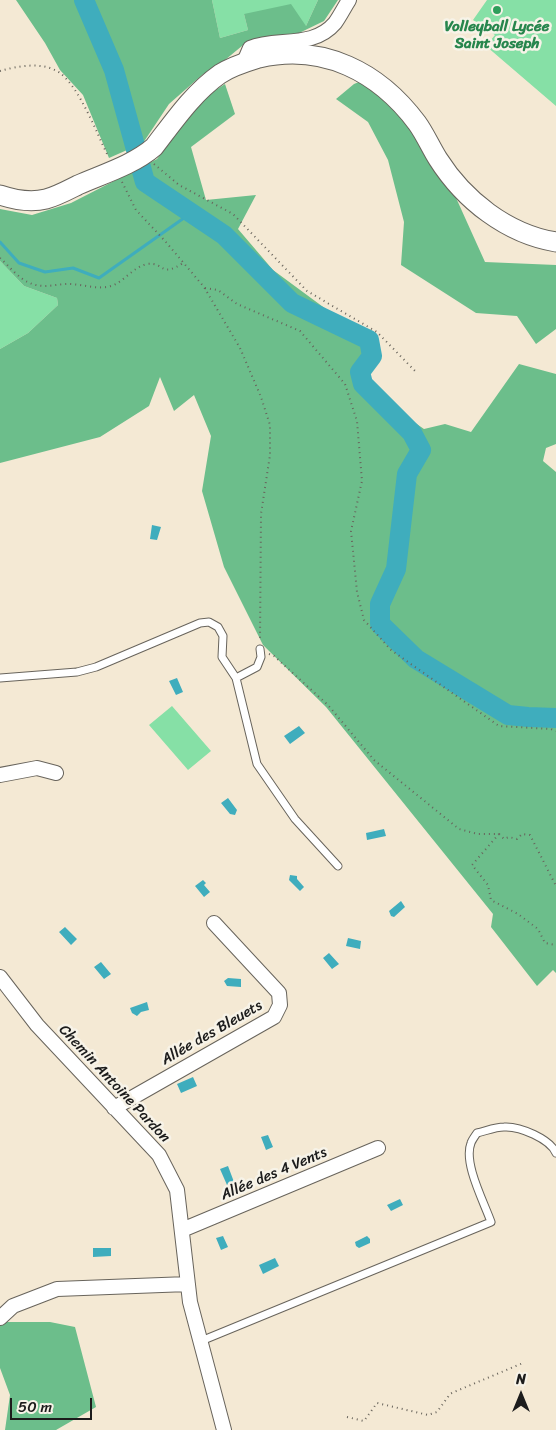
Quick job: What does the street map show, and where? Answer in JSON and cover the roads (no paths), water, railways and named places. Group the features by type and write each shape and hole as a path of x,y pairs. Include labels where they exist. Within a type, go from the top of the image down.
{"main road":[{"path":"0,195 31,201 47,199 118,167 146,154 154,147 195,96 221,74 244,62 276,54 309,54 339,61 371,78 397,101 418,124 439,160 460,189 488,212 518,231 556,242"}],"street":[{"path":"244,62 250,48 260,44 308,40 320,35 334,24 349,0"},
{"path":"0,775 37,768 56,773"},
{"name":"Allée des Bleuets","path":"114,1108 274,1017 280,1005 279,993 214,923"},
{"name":"Chemin Antoine Pardon","path":"0,977 37,1025 159,1155 177,1190 190,1302 224,1430"},
{"name":"Allée des 4 Vents","path":"182,1230 378,1148"},
{"path":"0,1318 13,1306 57,1289 188,1284"}],"lane":[{"path":"0,678 77,672 96,667 200,622 209,622 218,628 223,636 222,656 236,678 257,764 295,819 338,866"},
{"path":"236,678 257,667 260,649"},
{"path":"201,1341 491,1222 470,1167 470,1143 477,1133 506,1126 529,1132 553,1146 556,1153"}],"water":[{"path":"152,525 161,527 157,540 150,539"},
{"path":"177,678 183,692 176,695 169,681"},
{"path":"299,726 305,733 290,744 284,736"},
{"path":"228,798 237,810 235,815 230,814 221,803"},
{"path":"384,829 386,836 367,840 366,833"},
{"path":"290,875 297,876 297,879 304,887 300,891 289,880"},
{"path":"203,880 206,883 204,885 210,892 204,897 195,886"},
{"path":"401,901 405,907 394,917 391,916 389,911"},
{"path":"65,927 77,939 71,945 59,932"},
{"path":"348,938 361,941 360,949 346,946"},
{"path":"329,953 339,964 332,969 323,958"},
{"path":"101,962 111,974 104,979 94,967"},
{"path":"228,978 241,979 241,987 227,986 224,981"},
{"path":"147,1002 149,1010 141,1012 137,1016 132,1013 130,1008"},
{"path":"193,1077 197,1086 181,1093 177,1084"},
{"path":"268,1135 273,1147 266,1150 261,1137"},
{"path":"228,1166 234,1182 227,1185 220,1169"},
{"path":"400,1199 403,1205 391,1211 387,1205"},
{"path":"223,1236 228,1247 221,1250 216,1238"},
{"path":"367,1236 370,1239 370,1243 359,1248 356,1246 355,1242"},
{"path":"93,1248 111,1248 111,1256 93,1257"},
{"path":"275,1258 279,1266 263,1274 259,1265"}],"waterway":[{"path":"84,0 114,70 145,182 224,235 292,303 369,340 372,356 360,372 363,384 412,433 421,450 407,474 396,569 380,604 380,624 416,659 508,715 556,718"},
{"path":"0,242 19,263 45,272 73,268 99,278 191,213"}],"place":[{"name":"Volleyball Lycée Saint Joseph","path":"497,10"}]}
